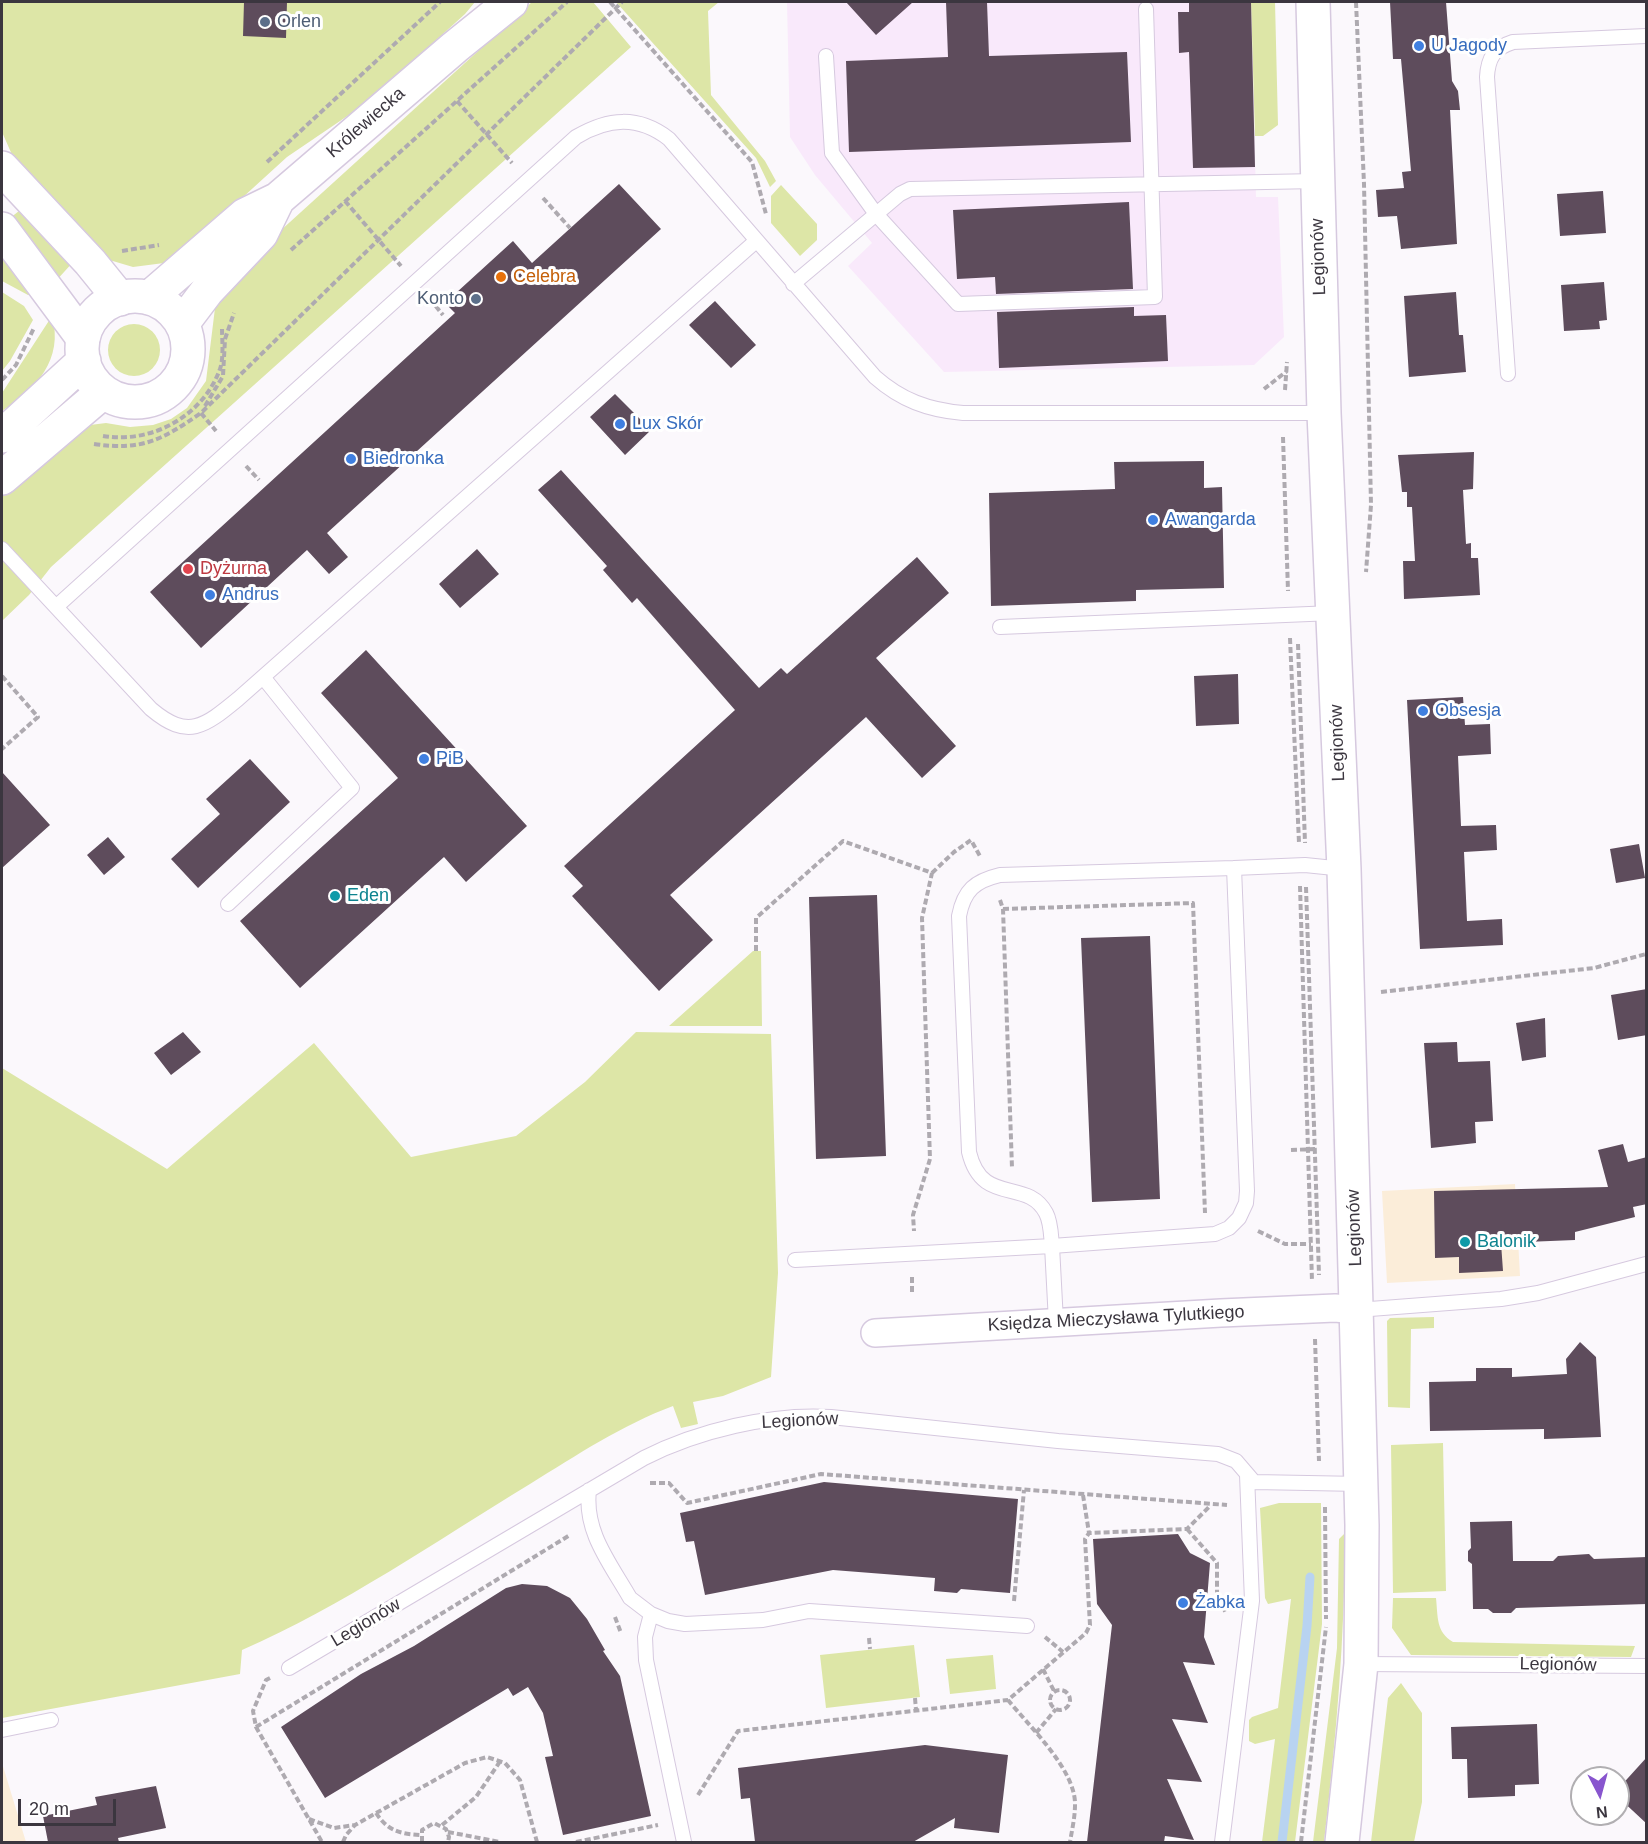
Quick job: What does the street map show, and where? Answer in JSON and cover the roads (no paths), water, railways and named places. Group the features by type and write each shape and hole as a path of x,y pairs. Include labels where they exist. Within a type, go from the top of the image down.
{"street":[{"name":"Królewiecka","path":"455,46 495,2"},
{"name":"Królewiecka","path":"134,298 245,215 278,199 455,46 511,2"},
{"name":"Legionów","path":"1313,2 1324,413 1344,869 1361,1484 1361,1664 1342,1842"},
{"path":"2,168 90,262 134,298 168,308 182,324 189,349 187,362 182,375 165,394 140,402 114,398 103,392 91,378 84,350 54,298 2,229"},
{"name":"Królewiecka","path":"182,324 207,291 261,234 278,199"},
{"path":"2,436 84,350 96,314 134,298"},
{"path":"2,478 103,392"},
{"name":"Księdza Mieczysława Tylutkiego","path":"875,1333 1301,1309 1357,1310"}],"lane":[{"path":"826,56 832,153 876,214 958,304 1155,297 1146,9"},
{"path":"1508,374 1487,77 1492,53 1502,45 1513,42 1647,36"},
{"path":"57,606 576,137 598,125 620,120 646,125 669,139 880,381 902,397 935,410 963,413 1324,413"},
{"path":"794,284 900,194 910,189 1317,181"},
{"path":"2,549 151,709 176,727 194,726 222,712 263,677 756,241"},
{"path":"1000,627 1332,613"},
{"path":"228,904 352,788 263,677"},
{"path":"1056,1322 1052,1246 1046,1213 1034,1199 987,1184 972,1165 969,1152 959,916 967,889 983,879 1017,873 1305,865 1344,869"},
{"path":"795,1260 1052,1246 1215,1234 1229,1228 1239,1218 1246,1203 1247,1162 1234,868"},
{"path":"1357,1310 1501,1299 1538,1293 1647,1264"},
{"name":"Legionów","path":"289,1668 644,1458 685,1439 734,1426 825,1416 1058,1441 1218,1454 1236,1461 1254,1482 1361,1484"},
{"path":"1222,1842 1252,1601 1247,1475"},
{"path":"589,1490 591,1531 630,1598 651,1614 668,1621 685,1624 763,1620 809,1611 1027,1626"},
{"path":"651,1614 645,1637 646,1660 684,1842"},
{"name":"Legionów","path":"1361,1664 1647,1666"},
{"path":"2,1730 51,1720"}],"waterway":[{"path":"1282,1842 1307,1626 1310,1577"}],"place":[{"name":"Orlen","path":"265,22"},
{"name":"U Jagody","path":"1419,46"},
{"name":"Celebra","path":"501,277"},
{"name":"Konto","path":"476,299"},
{"name":"Lux Skór","path":"620,424"},
{"name":"Biedronka","path":"351,459"},
{"name":"Awangarda","path":"1153,520"},
{"name":"Dyżurna","path":"188,569"},
{"name":"Andrus","path":"210,595"},
{"name":"Obsesja","path":"1423,711"},
{"name":"PiB","path":"424,759"},
{"name":"Eden","path":"335,896"},
{"name":"Balonik","path":"1465,1242"},
{"name":"Żabka","path":"1183,1603"}]}
